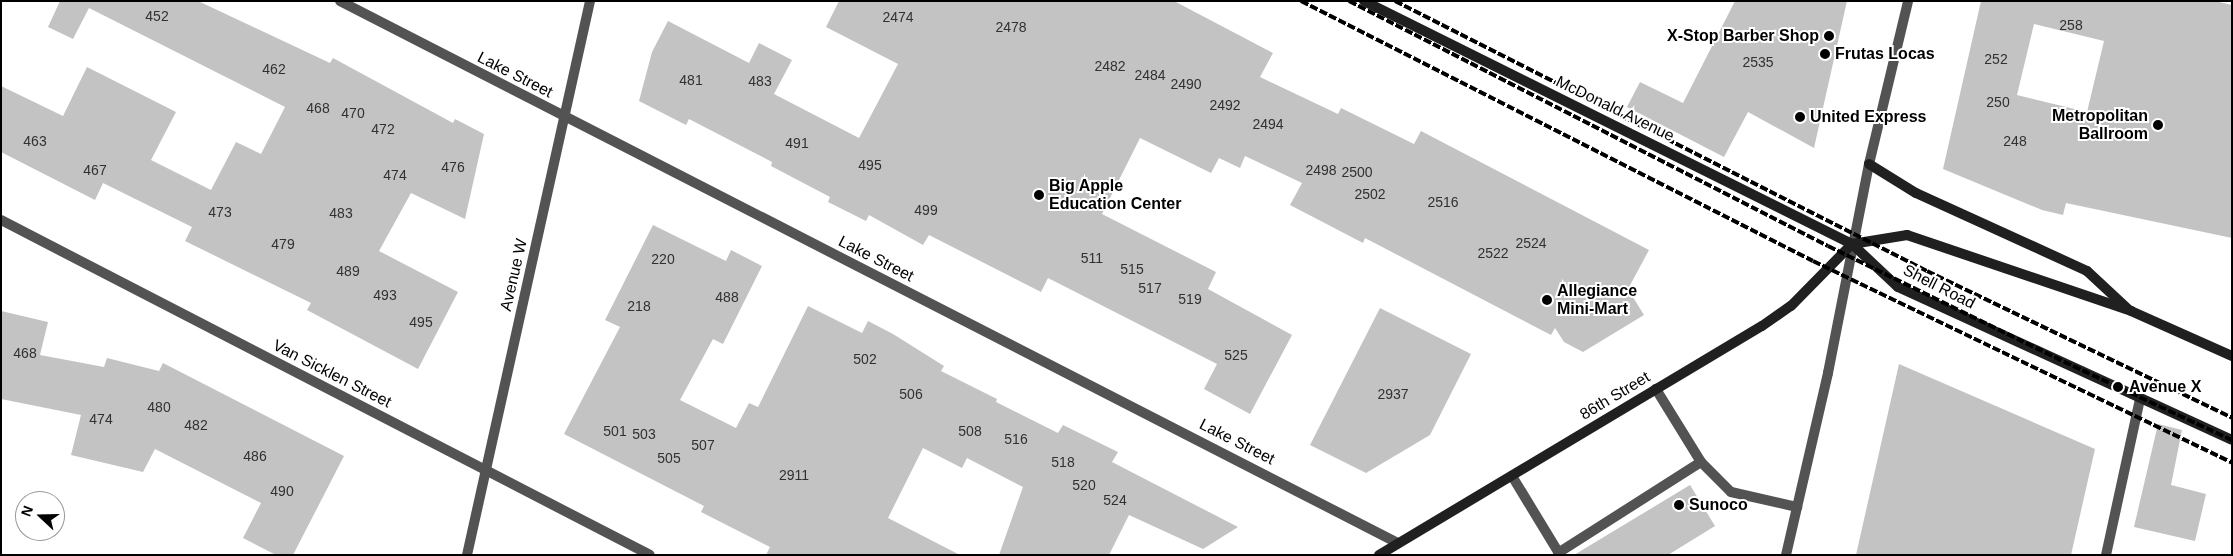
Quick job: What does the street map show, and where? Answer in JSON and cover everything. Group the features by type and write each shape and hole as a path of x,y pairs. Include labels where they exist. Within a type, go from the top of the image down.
{"main road":[{"name":"McDonald Avenue","path":"1364,1 1852,244"},
{"name":"Shell Road","path":"1869,164 1916,193 2087,271 2131,312"},
{"name":"Shell Road","path":"1852,244 1907,235 2131,312 2232,356"},
{"name":"Shell Road","path":"1852,244 1898,287 2232,440"},
{"name":"86th Street","path":"1379,555 1791,306 1852,244"}],"street":[{"name":"Lake Street","path":"340,1 1398,544"},
{"name":"Avenue W","path":"467,555 590,1"},
{"path":"1786,555 1869,164 1908,1"},
{"name":"Van Sicklen Street","path":"1,220 650,555"},
{"path":"1656,389 1702,462 1731,492 1797,507"},
{"path":"2106,555 2140,399"},
{"path":"1512,476 1559,554 1702,462"}],"building":[{"path":"60,1 198,1 330,63 333,58 453,123 455,119 484,134 465,219 411,193 379,251 458,292 418,369 307,310 311,303 185,241 192,227 103,183 95,200 1,152 1,86 63,116 87,67 176,112 151,160 211,190 236,142 261,154 285,107 89,8 73,39 48,27"},
{"path":"839,1 1174,1 1273,53 1260,77 1338,114 1341,108 1414,144 1421,131 1649,250 1628,289 1644,315 1583,352 1564,342 1555,328 1551,335 1365,238 1363,243 1290,205 1302,183 1245,156 1240,168 1219,158 1211,173 1140,138 1102,214 1216,272 1208,289 1292,335 1250,414 1204,389 1217,364 1048,278 1041,292 929,235 923,245 869,215 866,221 828,202 830,197 771,166 772,162 689,119 686,125 639,101 652,52 668,21 749,63 759,43 792,60 774,94 859,138 898,64 826,27"},
{"path":"1735,1 1847,1 1814,148 1748,112 1724,157 1627,107 1640,82 1683,103"},
{"name":"Metropolitan Ballroom","path":"1981,1 2215,1 2232,5 2232,238 2066,203 2063,215 2042,210 1943,169","holes":["2034,24 2104,41 2087,112 2017,95"]},
{"path":"653,225 726,261 731,250 762,266 723,344 713,339 680,400 736,428 749,403 758,407 808,306 862,333 868,321 893,334 944,366 941,371 997,399 996,402 1058,433 1063,425 1118,452 1112,462 1238,527 1203,549 1129,515 1109,555 999,555 1023,487 967,458 962,468 923,448 888,518 960,555 766,555 770,547 701,512 704,506 564,434 620,327 605,320"},
{"path":"1380,308 1471,354 1430,435 1366,473 1310,445"},
{"path":"1,311 48,322 40,355 104,367 107,358 159,371 163,363 344,456 293,555 276,555 243,538 261,503 155,449 143,472 71,455 81,415 1,399"},
{"path":"1899,364 2095,449 2071,555 1856,555"},
{"path":"2158,424 2182,430 2171,485 2206,494 2195,541 2134,527"},
{"name":"Sunoco","path":"1690,485 1715,526 1668,555 1574,555"}],"railway":[{"path":"1301,1 1813,261 2232,463"},
{"path":"1349,1 1828,246 2073,366 2232,440"},
{"path":"1395,1 1927,271 2232,418"}],"place":[{"name":"X-Stop Barber Shop","path":"1829,36"},
{"name":"Frutas Locas","path":"1825,54"},
{"name":"United Express","path":"1800,117"},
{"name":"Metropolitan Ballroom","path":"2158,125"},
{"name":"Big Apple Education Center","path":"1039,195"},
{"name":"Allegiance Mini-Mart","path":"1547,300"},
{"name":"Avenue X","path":"2118,387"},
{"name":"Sunoco","path":"1679,505"}]}
